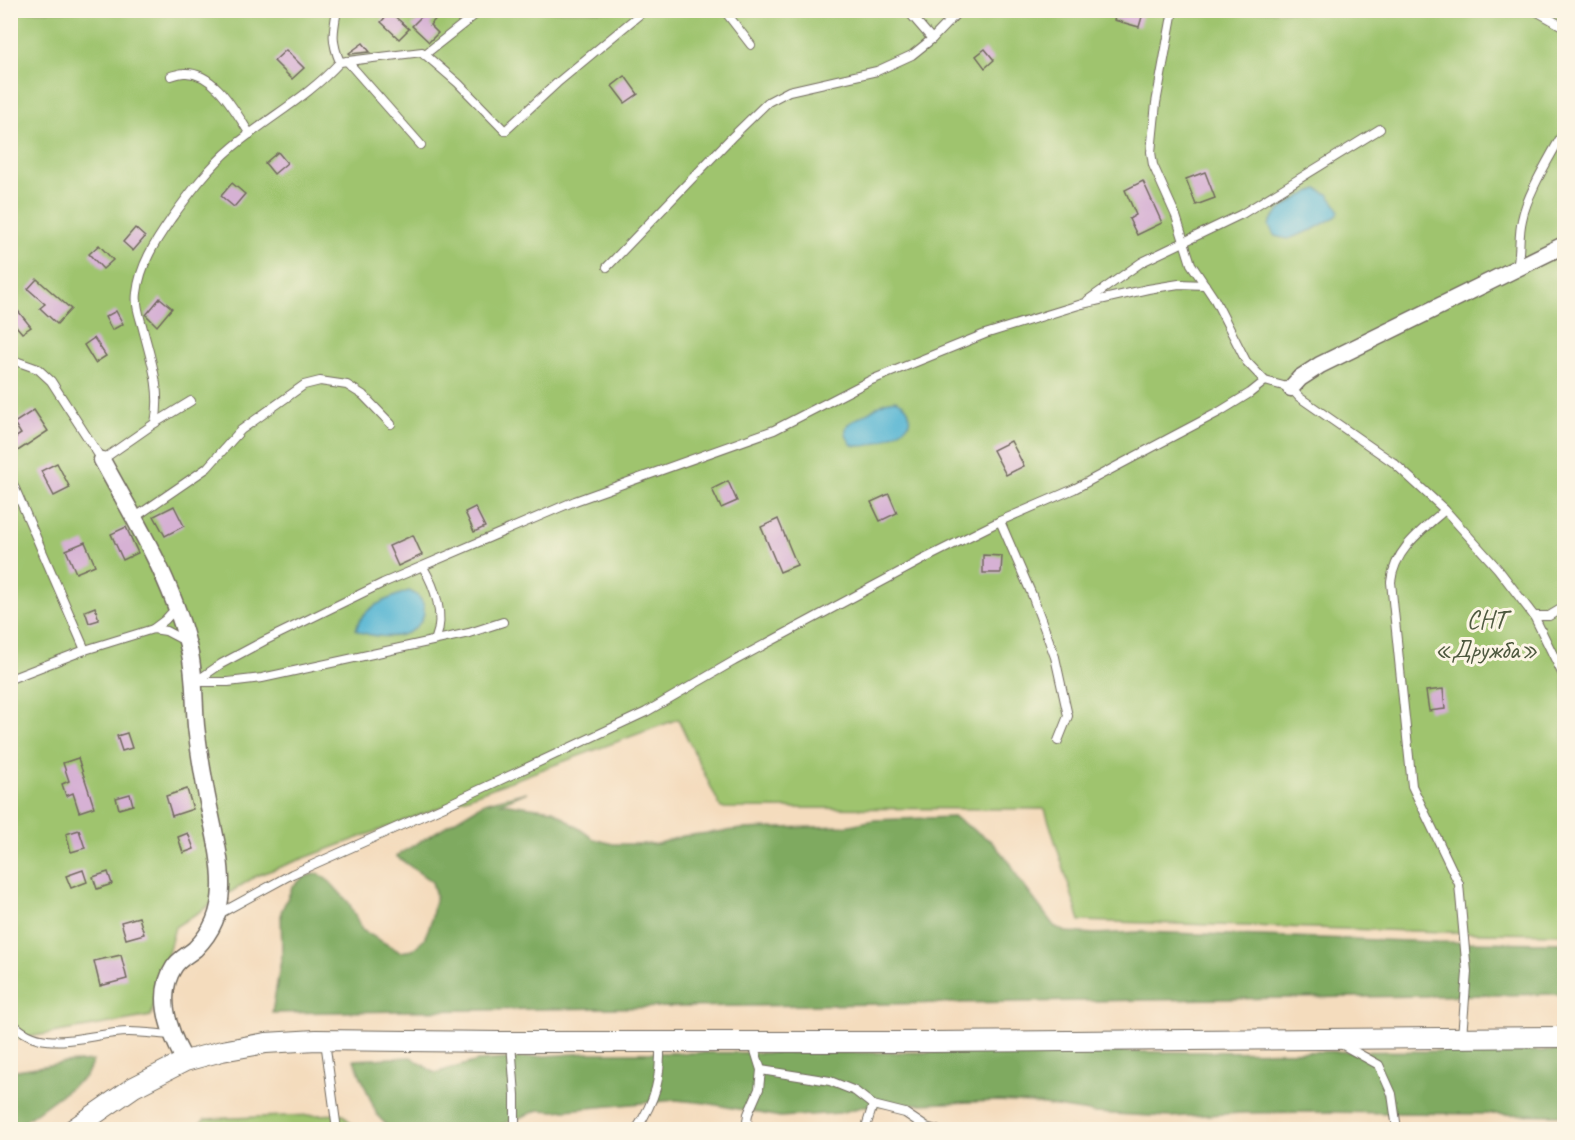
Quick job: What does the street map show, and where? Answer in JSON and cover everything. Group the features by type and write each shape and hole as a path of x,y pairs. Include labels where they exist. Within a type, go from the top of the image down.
{"street":[{"path":"1291,388 1300,378 1320,365 1563,248"},
{"path":"102,460 165,577 186,642 195,682 196,726 221,887 219,915 203,939 175,965 167,982 165,996 171,1035 185,1061"},
{"path":"72,1130 134,1087 185,1061 266,1042 325,1040 931,1042 1564,1037"}],"lane":[{"path":"10,15 12,16 14,10"},
{"path":"338,10 333,32 334,47 344,61 421,145"},
{"path":"424,55 481,10"},
{"path":"155,423 159,405 155,374 137,308 137,294 143,267 152,245 206,172 234,146 323,81 344,61 422,52 458,83 505,131 557,83 645,10"},
{"path":"724,10 751,45"},
{"path":"907,10 932,39"},
{"path":"607,267 730,138 768,102 789,91 878,71 912,55 932,39 960,10"},
{"path":"1173,10 1156,103 1151,152 1153,165 1176,216 1191,264 1205,285 1246,361 1265,381 1291,388 1299,397 1394,463 1445,510 1498,569 1534,616 1564,677"},
{"path":"1534,10 1564,27"},
{"path":"171,76 186,73 204,77 215,86 250,134"},
{"path":"1082,304 1142,262 1242,214 1380,129"},
{"path":"1516,270 1520,257 1522,218 1564,130"},
{"path":"195,682 221,664 264,641 383,583 575,501 774,430 869,381 985,334 1082,304 1179,284 1205,285"},
{"path":"10,359 38,369 51,381 102,460 191,401"},
{"path":"133,518 207,468 241,430 304,385 320,381 347,385 363,395 391,424"},
{"path":"219,915 292,874 646,712 734,660 1000,521 1105,473 1219,412 1265,381"},
{"path":"10,477 85,650"},
{"path":"1445,510 1401,552 1392,571 1391,582 1412,786 1459,884 1467,972 1462,1037"},
{"path":"1000,521 1032,595 1055,657 1068,716 1058,741"},
{"path":"423,567 431,581 438,607 440,629 436,638"},
{"path":"1534,616 1549,616 1564,607"},
{"path":"10,679 85,650 153,629 176,608"},
{"path":"195,682 228,682 262,678 436,638 469,633 503,622"},
{"path":"153,629 166,631 186,642"},
{"path":"10,1020 17,1028 32,1037 61,1042 91,1035 129,1032 171,1035"},
{"path":"1332,1038 1379,1065 1392,1094 1398,1129 1372,1130"},
{"path":"325,1040 337,1130"},
{"path":"636,1130 657,1090 660,1041"},
{"path":"746,1130 748,1114 759,1089 761,1070 752,1041"},
{"path":"511,1042 515,1130"},
{"path":"761,1070 830,1081 855,1091 873,1105 905,1113 926,1127 937,1130"},
{"path":"865,1130 873,1105"},
{"path":"1144,1130 1215,1130"}],"green space":[{"name":"СНТ «Дружба»","path":"11,11 1564,11 1564,934 1080,921 1045,809 721,808 678,719 256,876 175,927 151,1016 11,1040"},
{"path":"527,792 501,803 553,810 594,839 613,844 657,844 683,836 742,829 845,826 874,820 954,817 991,841 1011,864 1018,878 1054,926 1066,932 1564,943 1564,994 272,1013 282,954 281,912 293,886 304,877 318,873 330,882 349,903 362,930 400,952 413,950 424,939 430,925 436,896 432,882 396,856 484,803"},
{"path":"1564,1051 1564,1115 1317,1112 1170,1117 1095,1113 1031,1103 998,1101 866,1106 839,1113 780,1117 706,1103 676,1100 555,1111 539,1110 491,1129 391,1130 377,1115 354,1060 411,1057 435,1073 478,1061 587,1053"},
{"path":"93,1061 86,1076 11,1129 11,1071"},
{"path":"343,1114 356,1129 191,1130 205,1119"}],"water":[{"path":"1317,189 1328,194 1337,206 1339,211 1337,216 1312,230 1288,239 1275,236 1269,226 1276,215 1297,199"},
{"path":"895,400 907,409 909,424 875,444 852,445 846,432 848,424 885,402"},
{"path":"409,591 421,600 424,606 422,618 414,629 401,635 388,637 356,630 359,622 370,609 385,600"}],"building":[{"path":"428,10 444,10 430,25 438,33 429,42 412,26"},
{"path":"1116,10 1144,10 1139,27 1114,20"},
{"path":"390,12 409,29 399,39 381,22"},
{"path":"363,43 370,52 349,53"},
{"path":"985,49 994,60 985,68 976,56"},
{"path":"286,50 304,68 292,79 274,61"},
{"path":"625,76 638,94 625,103 612,86"},
{"path":"278,152 287,163 274,174 265,163"},
{"path":"1205,172 1215,198 1196,205 1186,179"},
{"path":"1143,181 1162,223 1137,235 1129,219 1136,215 1125,190"},
{"path":"232,183 245,194 234,207 221,196"},
{"path":"135,228 145,237 133,251 123,242"},
{"path":"99,245 113,260 103,269 89,254"},
{"path":"37,279 71,309 57,324 40,308 45,304 28,289"},
{"path":"160,298 172,308 157,326 146,315"},
{"path":"10,301 31,327 22,333 10,319"},
{"path":"116,311 123,324 112,330 105,317"},
{"path":"94,338 106,356 95,363 84,345"},
{"path":"34,410 48,431 10,456 10,441 21,434 14,423"},
{"path":"1011,441 1024,466 1006,475 993,450"},
{"path":"57,463 70,488 54,496 41,471"},
{"path":"728,481 737,501 721,508 712,489"},
{"path":"889,494 897,513 880,521 871,502"},
{"path":"174,506 184,526 165,536 154,516"},
{"path":"475,507 485,527 474,532 465,512"},
{"path":"778,519 797,565 780,572 761,527"},
{"path":"126,527 138,553 123,560 111,534"},
{"path":"413,535 422,555 398,566 389,546"},
{"path":"85,542 95,565 76,573 66,550"},
{"path":"983,555 1002,556 1001,573 983,573"},
{"path":"95,607 99,620 89,623 85,611"},
{"path":"1443,689 1445,709 1429,711 1426,691"},
{"path":"127,733 132,748 122,751 117,736"},
{"path":"78,758 94,807 79,812 73,793 66,796 62,784 69,781 63,763"},
{"path":"187,789 193,809 172,816 166,796"},
{"path":"130,794 133,805 119,809 116,798"},
{"path":"79,830 85,848 71,852 66,834"},
{"path":"188,833 194,849 183,853 178,837"},
{"path":"83,870 87,882 71,888 66,876"},
{"path":"108,872 112,884 97,889 93,877"},
{"path":"139,917 144,934 126,939 121,922"},
{"path":"121,955 127,979 100,986 94,961"}]}
